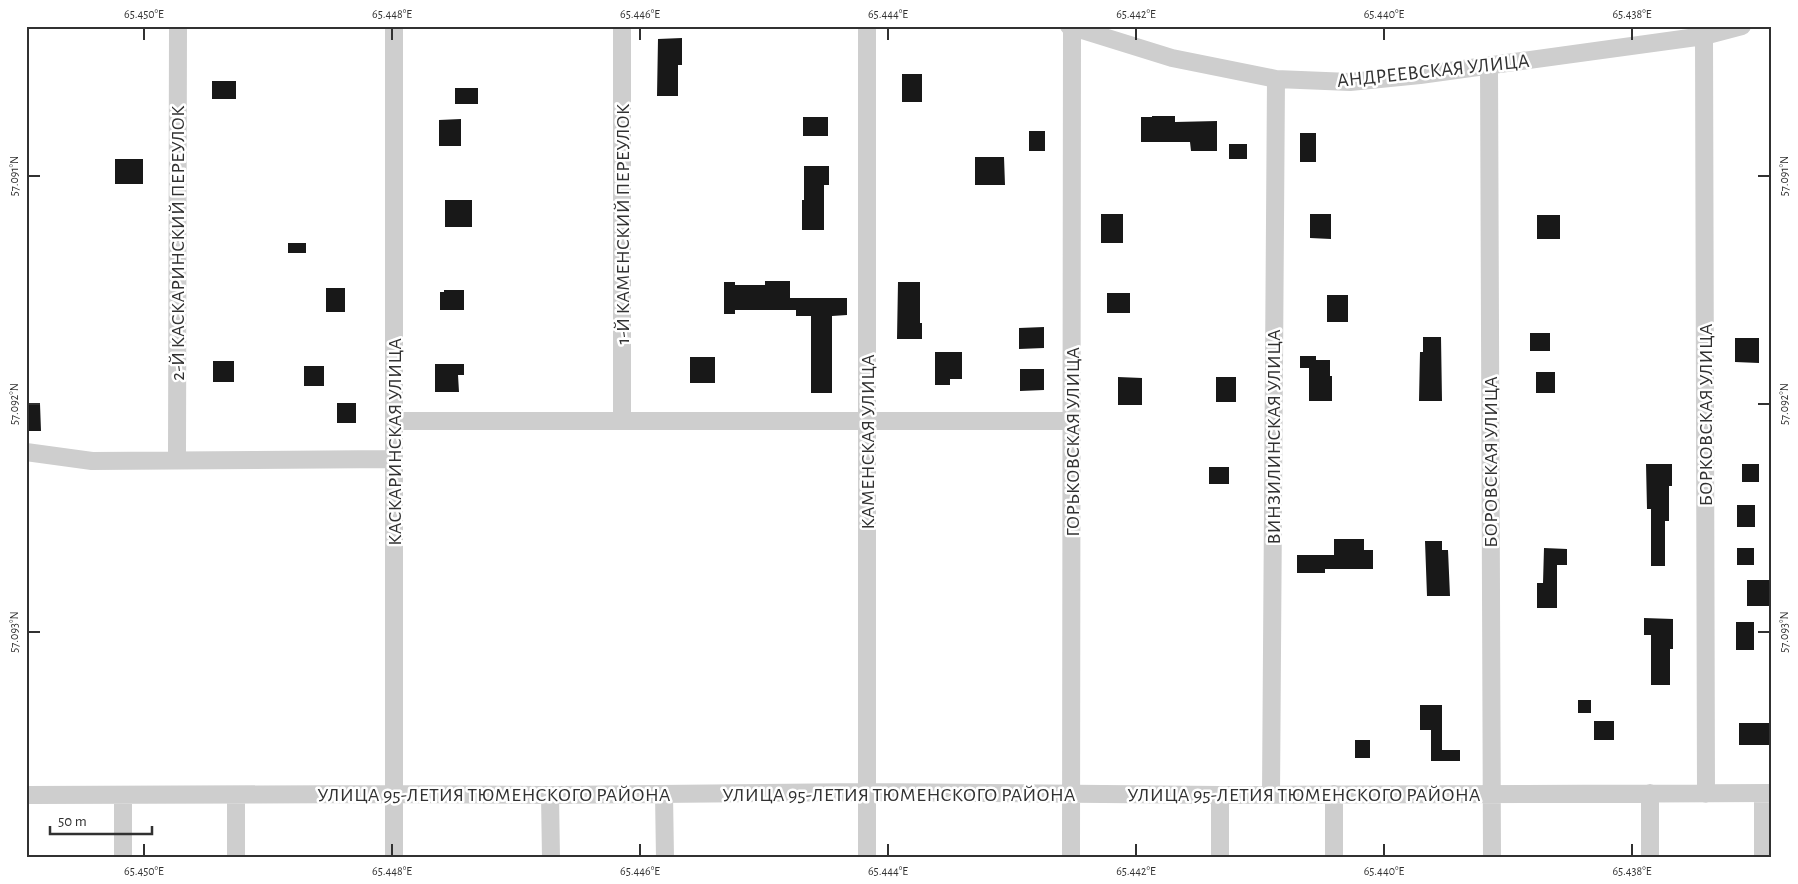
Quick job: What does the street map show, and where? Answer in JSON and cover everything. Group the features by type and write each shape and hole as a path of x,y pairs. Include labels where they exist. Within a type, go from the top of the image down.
{"street":[{"name":"2-Й КАСКАРИНСКИЙ ПЕРЕУЛОК","path":"177,460 178,26"},
{"name":"КАСКАРИНСКАЯ УЛИЦА","path":"394,26 394,858"},
{"name":"1-Й КАМЕНСКИЙ ПЕРЕУЛОК","path":"622,26 622,421"},
{"name":"КАМЕНСКАЯ УЛИЦА","path":"867,26 867,858"},
{"name":"АНДРЕЕВСКАЯ УЛИЦА","path":"1071,27 1172,58 1276,79 1350,82 1420,75 1704,36 1742,26"},
{"name":"ГОРЬКОВСКАЯ УЛИЦА","path":"1071,27 1071,858"},
{"name":"БОРКОВСКАЯ УЛИЦА","path":"1704,36 1706,794"},
{"name":"БОРОВСКАЯ УЛИЦА","path":"1489,66 1492,858"},
{"name":"ВИНЗИЛИНСКАЯ УЛИЦА","path":"1271,794 1276,79"},
{"path":"394,421 1072,421"},
{"path":"26,452 92,461 394,459"},
{"name":"УЛИЦА 95-ЛЕТИЯ ТЮМЕНСКОГО РАЙОНА","path":"26,795 550,795 867,792 1071,794 1767,793"},
{"path":"1650,793 1650,858"},
{"path":"1763,858 1767,793"},
{"path":"664,794 665,858"},
{"path":"1220,794 1220,858"},
{"path":"1334,794 1334,858"},
{"path":"122,858 123,795"},
{"path":"236,795 236,858"},
{"path":"550,795 551,858"}],"building":[{"path":"682,38 682,65 678,65 678,96 657,96 658,39"},
{"path":"902,74 922,74 922,102 902,102"},
{"path":"212,81 236,81 236,99 212,99"},
{"path":"455,88 478,88 478,104 455,104"},
{"path":"1175,116 1175,122 1217,121 1217,151 1191,151 1190,142 1141,142 1141,117"},
{"path":"803,117 828,117 828,136 803,136"},
{"path":"461,119 461,146 439,146 439,120"},
{"path":"1029,131 1045,131 1045,151 1029,151"},
{"path":"1300,133 1316,133 1316,162 1300,162"},
{"path":"1229,144 1247,144 1247,159 1229,159"},
{"path":"975,157 1004,157 1005,185 975,185"},
{"path":"115,159 143,159 143,184 115,184"},
{"path":"804,166 829,166 829,185 824,185 824,230 802,230"},
{"path":"445,200 472,200 472,227 445,227"},
{"path":"1101,214 1123,214 1123,243 1101,243"},
{"path":"1310,214 1331,214 1331,239 1310,238"},
{"path":"1537,215 1560,215 1560,239 1537,239"},
{"path":"288,243 306,243 306,253 288,253"},
{"path":"765,281 790,281 790,298 847,298 847,315 832,316 832,393 811,393 811,316 796,316 796,310 735,310 735,314 724,314 724,282 735,282 735,285 765,285"},
{"path":"898,282 920,282 922,339 897,339"},
{"path":"326,288 345,288 345,312 326,312"},
{"path":"444,290 464,290 464,310 440,310 440,292 444,292"},
{"path":"1107,293 1130,293 1130,313 1107,313"},
{"path":"1327,295 1348,295 1348,322 1327,322"},
{"path":"1044,327 1044,348 1019,349 1019,328"},
{"path":"1530,333 1550,333 1550,351 1530,351"},
{"path":"1423,337 1441,337 1442,401 1419,401 1420,352 1423,352"},
{"path":"1735,338 1759,338 1759,363 1735,362"},
{"path":"935,352 962,352 962,379 950,379 950,385 935,385"},
{"path":"1300,356 1316,356 1316,360 1330,360 1332,401 1309,401 1309,368 1300,368"},
{"path":"690,357 715,357 715,383 690,383"},
{"path":"213,361 234,361 234,382 213,382"},
{"path":"435,364 464,364 464,375 458,375 459,392 435,392"},
{"path":"304,366 324,366 324,386 304,386"},
{"path":"1020,369 1044,369 1044,390 1020,391"},
{"path":"1536,372 1555,372 1555,393 1536,393"},
{"path":"1118,377 1142,378 1142,405 1118,405"},
{"path":"1216,377 1236,377 1236,402 1216,402"},
{"path":"337,403 356,403 356,423 337,423"},
{"path":"26,404 40,404 41,431 26,431"},
{"path":"1646,464 1672,464 1672,486 1669,486 1669,521 1665,521 1665,566 1651,566 1651,509 1647,509"},
{"path":"1742,464 1759,464 1759,482 1742,482"},
{"path":"1209,467 1229,467 1229,484 1209,484"},
{"path":"1737,505 1755,505 1755,527 1737,527"},
{"path":"1334,539 1364,539 1364,550 1373,550 1373,569 1325,569 1325,573 1297,573 1297,555 1334,555"},
{"path":"1425,541 1442,541 1442,550 1448,550 1450,596 1427,596"},
{"path":"1544,548 1567,549 1567,565 1557,565 1557,608 1537,608 1537,583 1543,583"},
{"path":"1737,548 1754,548 1754,565 1737,565"},
{"path":"1747,580 1770,580 1770,606 1747,606"},
{"path":"1644,618 1673,619 1673,649 1670,649 1670,685 1651,685 1651,635 1644,635"},
{"path":"1736,622 1754,622 1754,650 1736,650"},
{"path":"1578,700 1591,700 1591,713 1578,713"},
{"path":"1420,705 1442,705 1442,750 1460,750 1460,761 1431,761 1431,730 1420,730"},
{"path":"1594,721 1614,721 1614,740 1594,740"},
{"path":"1739,723 1772,723 1772,745 1739,745"},
{"path":"1355,740 1370,740 1370,758 1355,758"}]}
